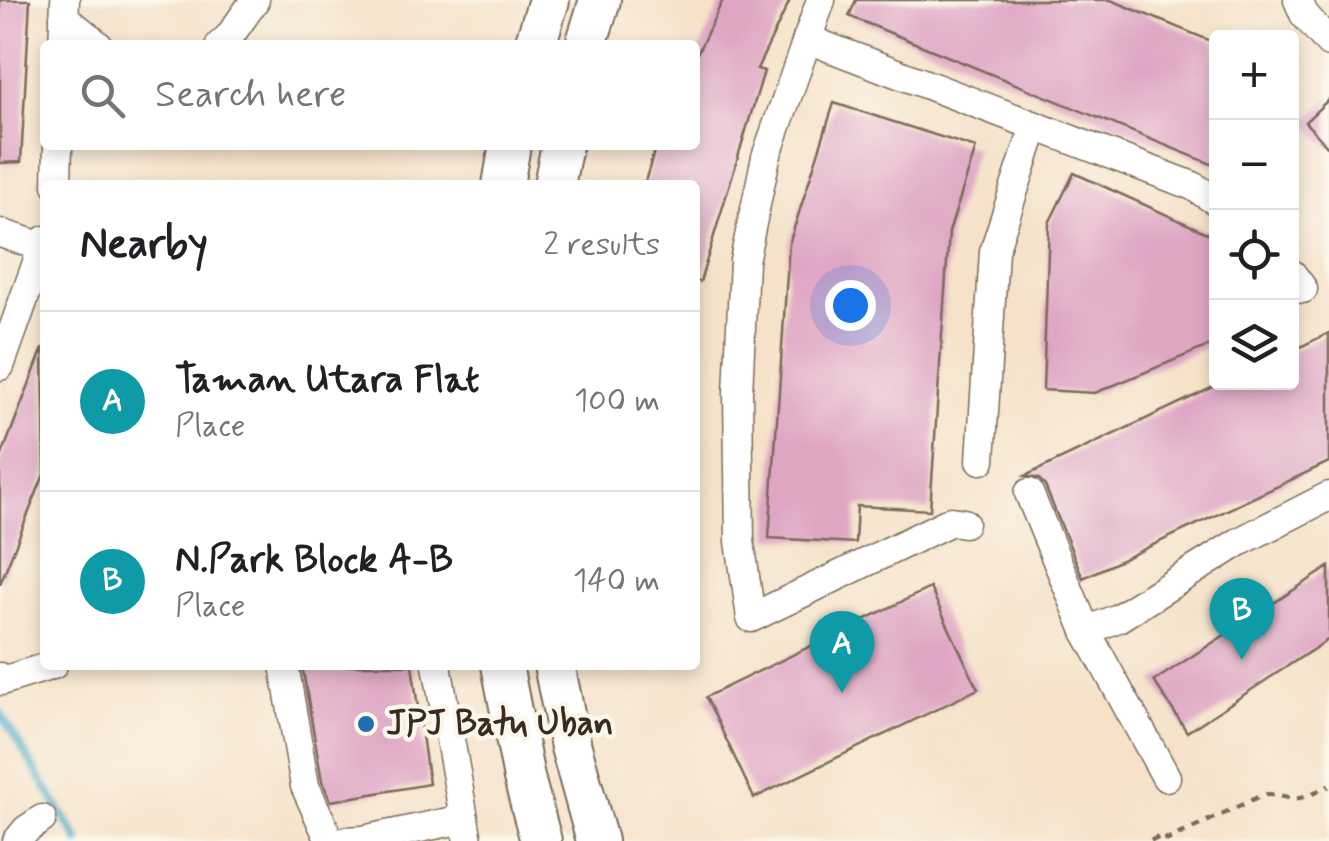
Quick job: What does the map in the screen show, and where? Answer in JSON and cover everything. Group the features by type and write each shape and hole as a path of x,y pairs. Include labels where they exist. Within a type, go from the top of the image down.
{"highway":[{"path":"537,40 549,0"},
{"path":"588,40 600,0"},
{"path":"504,180 509,150"},
{"path":"555,180 561,150"},
{"path":"503,670 520,762 541,841"},
{"path":"555,670 597,841"}],"street":[{"path":"226,40 256,0"},
{"path":"821,0 766,158 744,261 738,393 740,540 751,618 951,521 964,524"},
{"path":"1298,0 1304,14 1329,43"},
{"path":"64,21 91,40"},
{"path":"807,39 1193,186 1209,196"},
{"path":"981,460 994,251 1035,126"},
{"path":"56,180 58,150"},
{"path":"0,233 40,243"},
{"path":"0,366 40,255"},
{"path":"1028,494 1086,632 1166,777"},
{"path":"1086,632 1118,618 1239,542 1329,496"},
{"path":"0,677 2,681 40,669"},
{"path":"285,670 305,786 330,841"},
{"path":"345,841 465,830 438,670"},
{"path":"17,841 42,819"}],"path":[{"path":"1151,841 1162,835 1167,840 1262,795 1293,798 1329,786"}],"building":[{"path":"0,0 30,0 21,162 0,163"},
{"path":"723,0 790,0 757,69 764,71 700,282 700,180 646,180 654,150 700,150 700,48"},
{"path":"856,0 1111,0 1209,40 1209,163 849,16"},
{"path":"1329,99 1329,148 1305,122"},
{"path":"834,103 976,148 949,232 930,510 857,506 855,543 769,538 789,244"},
{"path":"1074,173 1209,234 1209,346 1095,393 1043,390 1049,223"},
{"path":"1329,333 1329,462 1083,578 1045,486 1039,479 1025,476 1209,389 1299,390 1299,348"},
{"path":"40,356 40,484 0,584 0,460"},
{"path":"1329,567 1329,639 1187,732 1154,681"},
{"path":"930,588 978,689 754,798 706,697"},
{"name":"JPJ Batu Uban","path":"303,670 413,670 429,784 331,801 322,781"}],"waterway":[{"path":"0,713 79,841"}],"place":[{"name":"N.Park Block A-B","path":"1242,660"},
{"name":"Taman Utara Flat","path":"842,693"},
{"name":"JPJ Batu Uban","path":"366,724"}]}
